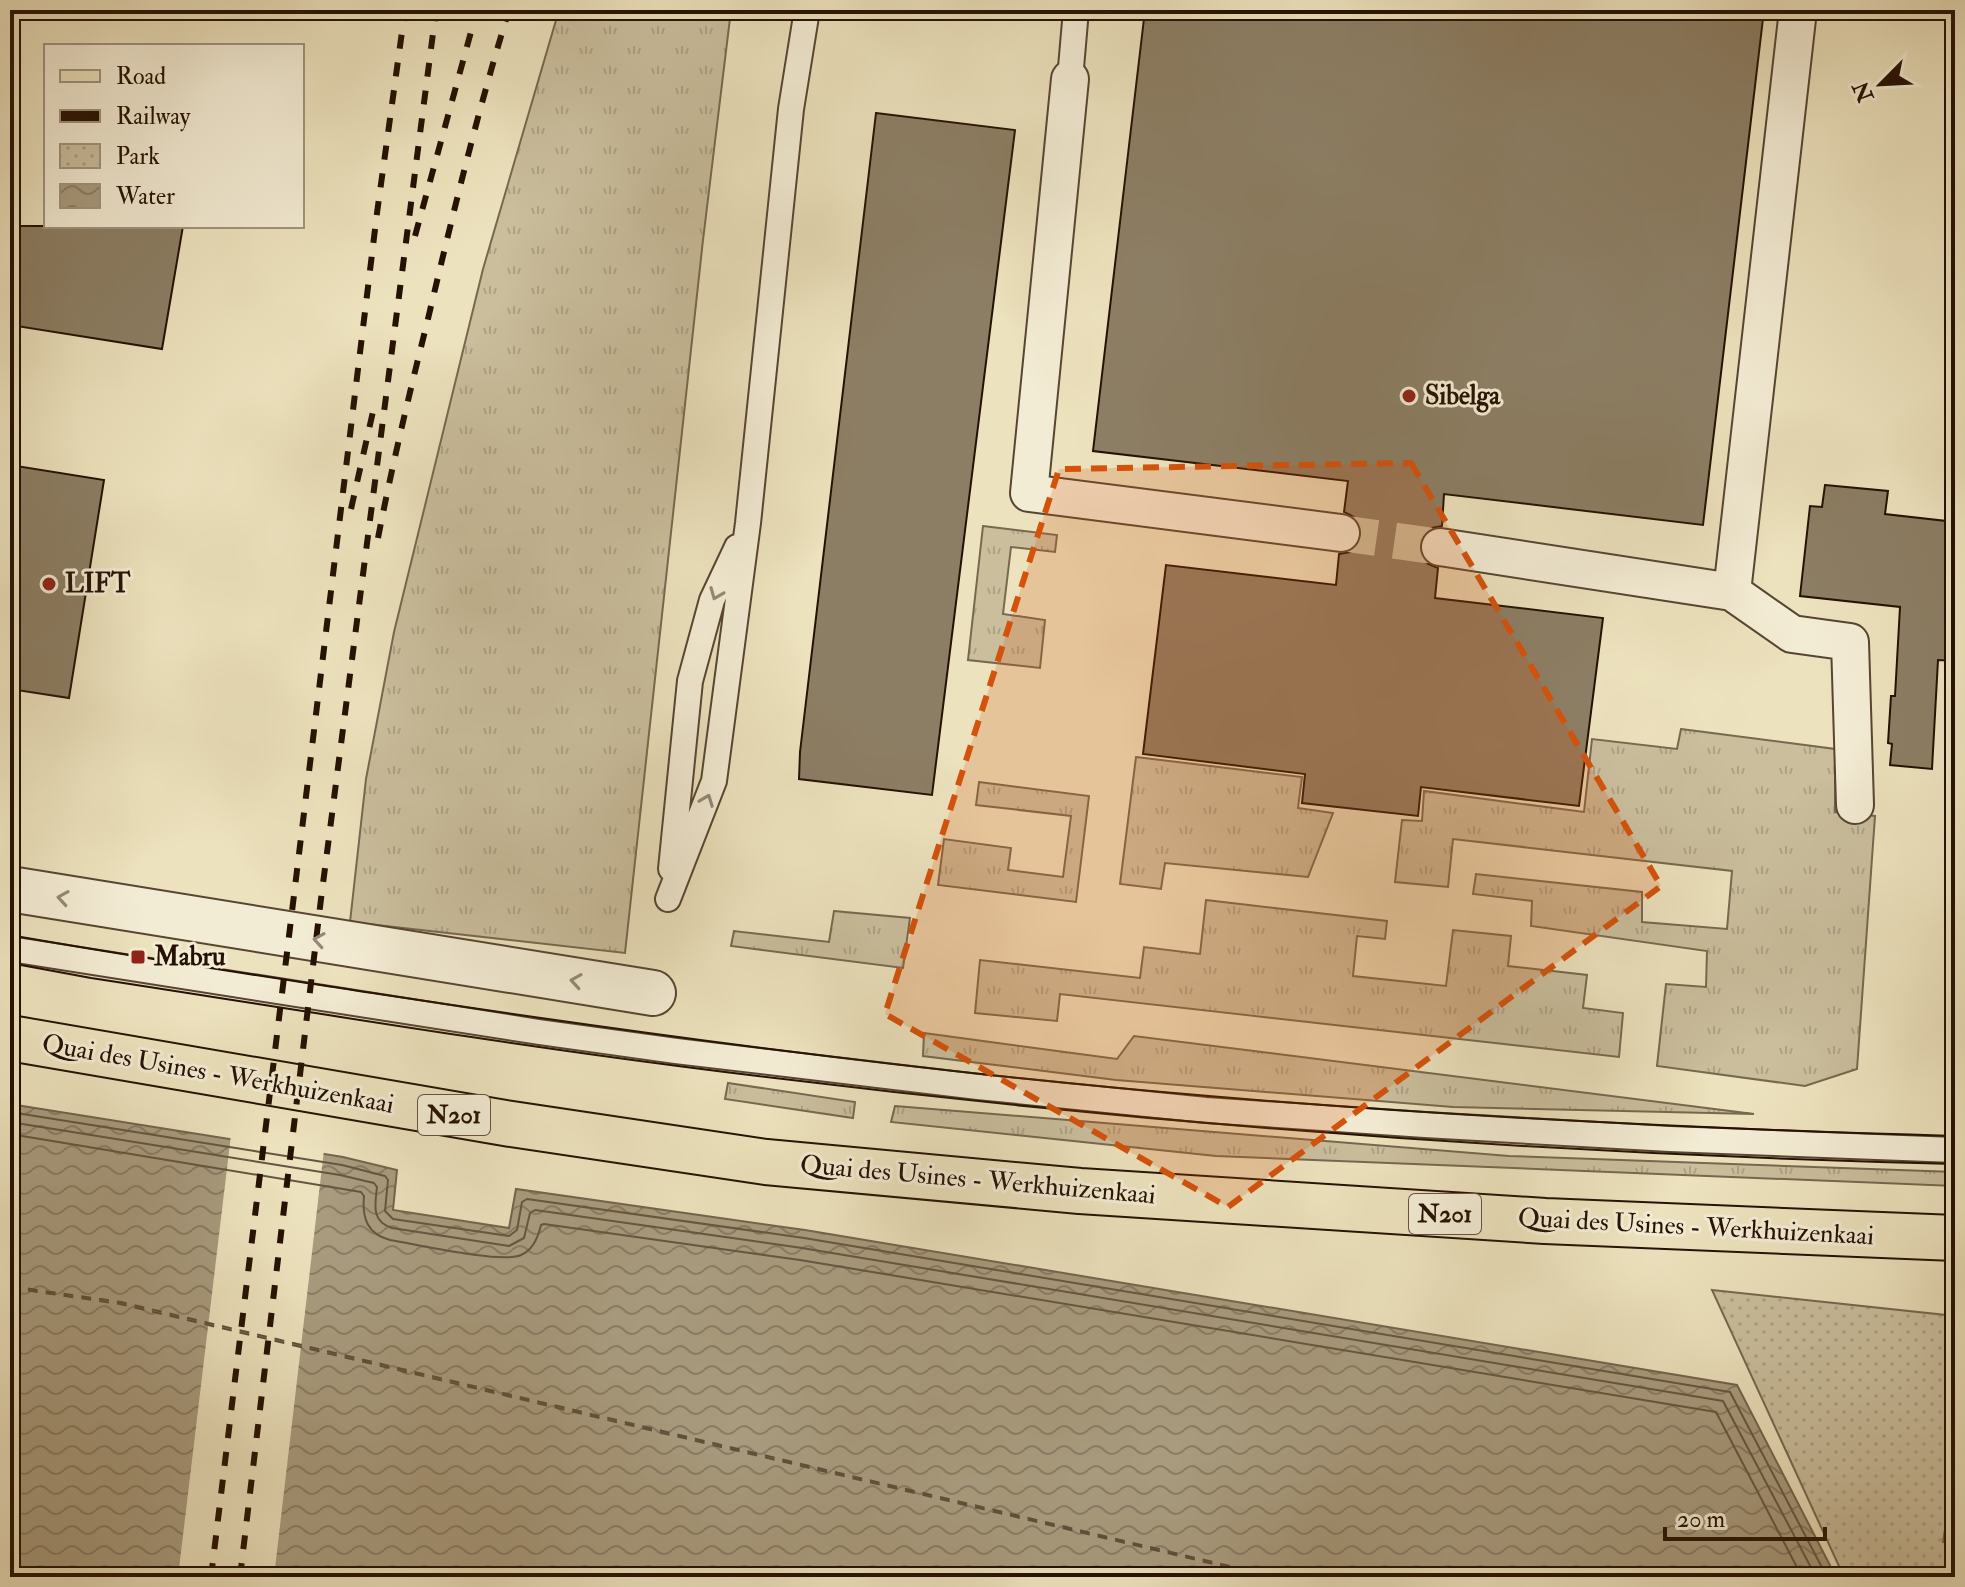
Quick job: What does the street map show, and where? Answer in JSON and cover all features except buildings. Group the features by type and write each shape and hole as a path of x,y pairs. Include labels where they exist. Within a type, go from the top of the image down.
{"main road":[{"name":"Quai des Usines - Werkhuizenkaai","path":"10,1038 511,1124 766,1162 1080,1191 1545,1221 1955,1238"}],"street":[{"path":"1732,592 1798,10"},
{"path":"1070,79 1029,493 1341,533"},
{"path":"1440,547 1732,592 1792,634 1850,642 1855,805"},
{"path":"10,889 653,993"}],"lane":[{"path":"748,523 712,600 690,681 668,899 714,781 748,523 791,109 807,10"},
{"path":"1070,79 1076,10"},
{"path":"10,949 630,1045 993,1088 1206,1110 1410,1124 1685,1140 1955,1150"}],"highlighted area":[{"path":"1411,463 1661,886 1228,1207 885,1014 1059,469"}],"green space":[{"path":"559,10 731,10 625,953 350,922 366,779 394,632 483,269"},
{"path":"983,526 1057,535 1055,552 1011,547 1003,614 1045,620 1040,668 968,660"},
{"path":"1681,729 1835,749 1835,812 1875,816 1857,1069 1805,1086 1657,1066 1666,984 1706,987 1707,951 1531,926 1532,901 1473,894 1476,874 1642,892 1642,922 1727,929 1732,871 1453,839 1448,887 1395,882 1402,820 1422,821 1424,791 1584,812 1592,739 1677,749"},
{"path":"1136,757 1302,777 1298,808 1333,813 1308,877 1165,863 1161,889 1120,884"},
{"path":"979,782 1089,796 1076,902 938,885 944,839 1011,848 1008,870 1063,877 1071,816 976,805"},
{"path":"1206,900 1387,921 1385,939 1357,936 1353,976 1446,986 1453,930 1511,936 1508,966 1587,975 1583,1008 1623,1013 1619,1057 1060,994 1057,1021 975,1013 980,960 1140,978 1144,947 1200,954"},
{"path":"834,911 910,918 903,968 731,946 734,931 829,942"},
{"path":"924,1033 1117,1059 1134,1036 1754,1114 1453,1107 1116,1080 923,1056"},
{"path":"728,1083 855,1102 853,1118 725,1099"},
{"path":"895,1106 1509,1156 1955,1172 1955,1186 1216,1156 891,1122"},
{"path":"1712,1290 1955,1316 1955,1577 1844,1577"},
{"path":"1955,1466 1955,1544 1943,1542"}],"water":[{"path":"10,1104 343,1157 397,1170 393,1210 509,1228 516,1189 805,1230 1737,1385 1836,1577 10,1577"}],"pier":[{"path":"231,1135 324,1150 274,1577 178,1577"}],"ferry route":[{"path":"10,1286 121,1302 1276,1577"},
{"path":"10,1288 120,1304 1268,1577"}],"tunnel":[{"path":"1341,533 1440,547"}],"tram line":[{"path":"10,935 194,966 586,1024 793,1052 1105,1087 1488,1116 1955,1136"},
{"path":"10,963 531,1046 837,1086 996,1103 1156,1119 1475,1143 1955,1164"}],"railway":[{"path":"211,1577 377,213 405,10"},
{"path":"240,1577 321,899 436,10"},
{"path":"415,236 477,10"},
{"path":"378,538 455,205 509,10"},
{"path":"351,509 374,407"}],"place":[{"name":"Sibelga","path":"1409,396"},
{"name":"LIFT","path":"49,584"},
{"name":"Mabru","path":"138,957"}]}
